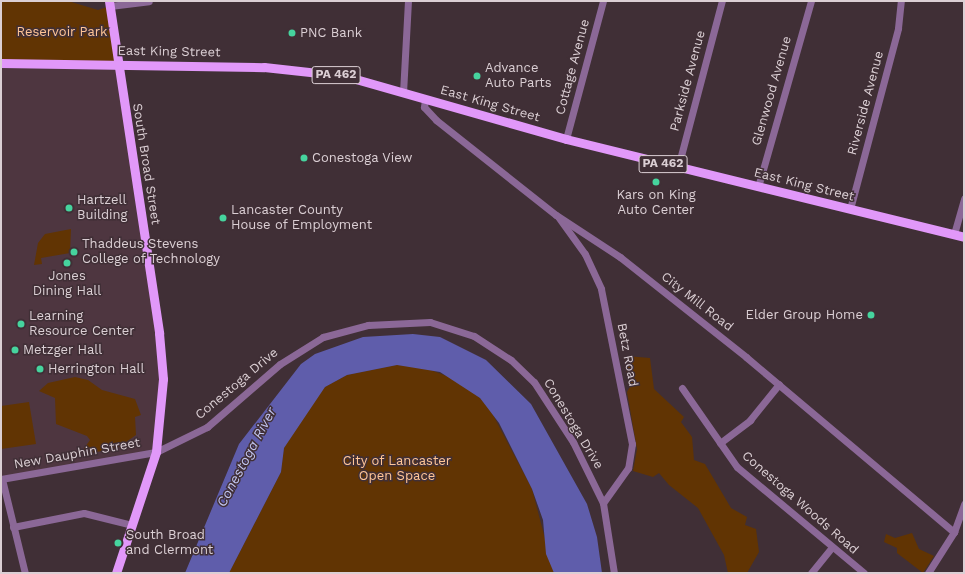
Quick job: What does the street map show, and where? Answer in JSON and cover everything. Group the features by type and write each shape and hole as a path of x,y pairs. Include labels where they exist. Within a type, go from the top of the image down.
{"main road":[{"name":"South Broad Street","path":"109,4 161,348 162,408 156,452 116,573"},
{"name":"East King Street","path":"1,63 117,63 301,70 345,76 566,139 964,237"}],"street":[{"path":"109,4 149,1"},
{"path":"403,93 408,51 408,1"},
{"name":"Cottage Avenue","path":"566,139 603,1"},
{"name":"Parkside Avenue","path":"678,167 722,1"},
{"name":"Glenwood Avenue","path":"758,187 811,1"},
{"name":"Riverside Avenue","path":"850,210 898,28 901,1"},
{"name":"City Mill Road","path":"425,99 424,107 436,120 556,215 620,257 779,384 954,532"},
{"path":"954,234 964,198"},
{"name":"Betz Road","path":"556,215 582,248 601,289 632,444 628,468 603,503"},
{"name":"Conestoga Drive","path":"156,452 207,427 280,364 323,337 368,325 430,322 474,336 526,373 566,430 603,503 614,573"},
{"path":"720,443 750,420 779,384"},
{"name":"Conestoga Woods Road","path":"682,388 737,467 864,573"},
{"name":"New Dauphin Street","path":"1,479 156,452"},
{"path":"1,479 25,573"},
{"path":"928,573 954,532 962,515 964,504"},
{"path":"13,527 84,513 132,525"},
{"path":"811,573 832,547"}],"shaded area":[{"name":"Thaddeus Stevens College of Technology","path":"1,63 117,63 161,348 156,452 1,479"}],"green space":[{"name":"Reservoir Park","path":"1,1 68,1 98,10 110,6 117,63 1,63"},
{"path":"71,229 70,253 41,258 42,264 34,265 38,243 45,234"},
{"path":"626,356 650,358 654,389 684,417 681,422 692,437 694,460 705,464 731,508 747,517 745,525 756,529 759,552 747,573 728,573 724,555 698,508 669,485 659,473 653,477 633,471 637,449 627,392 631,385 624,364"},
{"name":"City of Lancaster Open Space","path":"397,365 423,367 454,379 480,398 492,413 532,489 554,573 229,573 281,472 284,448 312,402 325,387 347,375"},
{"path":"75,377 88,380 102,390 135,399 141,415 135,417 136,435 119,447 88,454 83,450 90,440 87,436 56,424 55,398 39,391 48,383"},
{"path":"29,402 36,444 1,449 1,406"},
{"path":"912,533 919,549 934,556 923,573 897,553 897,548 884,542 886,534 895,538"}],"water":[{"name":"Conestoga River","path":"413,334 440,337 486,360 531,404 587,504 597,537 602,573 554,573 546,554 543,520 532,489 499,423 480,398 440,372 397,365 347,375 325,387 284,448 281,472 229,573 185,573 239,444 301,364 315,354 363,337"}],"place":[{"name":"PNC Bank","path":"292,33"},
{"name":"Advance Auto Parts","path":"477,76"},
{"name":"Conestoga View","path":"304,158"},
{"name":"Kars on King Auto Center","path":"656,182"},
{"name":"Hartzell Building","path":"69,208"},
{"name":"Lancaster County House of Employment","path":"223,218"},
{"name":"Thaddeus Stevens College of Technology","path":"74,252"},
{"name":"Jones Dining Hall","path":"67,263"},
{"name":"Elder Group Home","path":"871,315"},
{"name":"Learning Resource Center","path":"21,324"},
{"name":"Metzger Hall","path":"15,350"},
{"name":"Herrington Hall","path":"40,369"},
{"name":"South Broad and Clermont","path":"118,543"}]}
